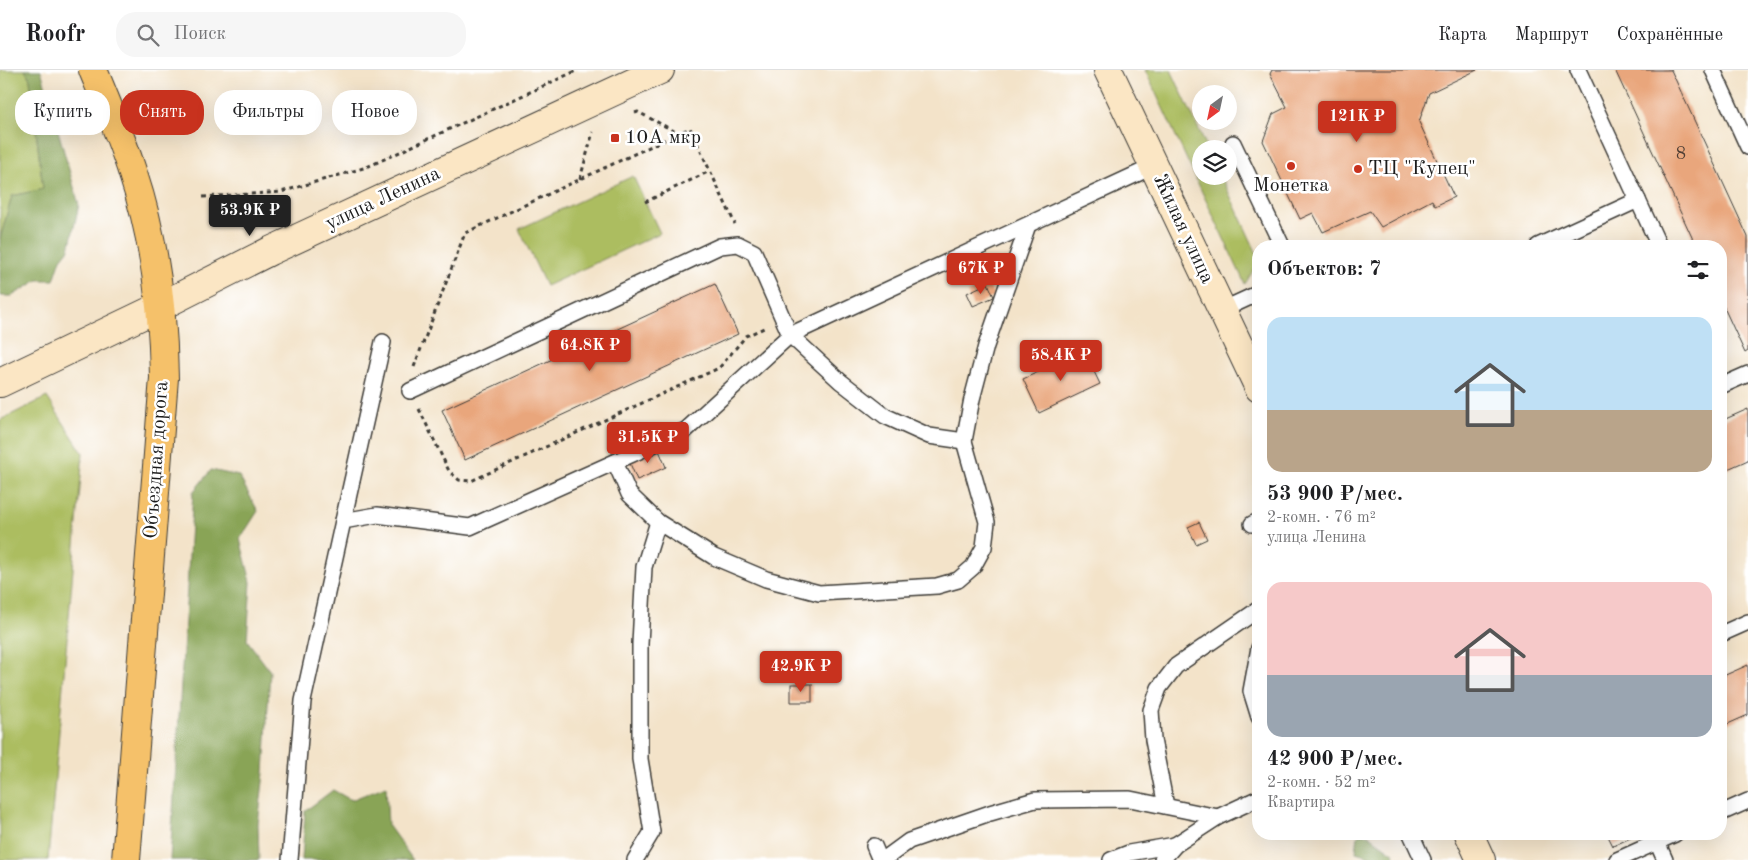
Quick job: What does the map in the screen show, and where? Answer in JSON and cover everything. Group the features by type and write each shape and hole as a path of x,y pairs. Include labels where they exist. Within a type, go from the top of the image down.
{"main road":[{"name":"Объездная дорога","path":"93,70 120,135 136,184 154,261 161,306 164,378 126,860"},
{"name":"улица Ленина","path":"0,383 161,306 270,251 660,70"},
{"name":"Жилая улица","path":"1108,70 1222,310 1252,355"},
{"path":"1472,840 1481,860"}],"lane":[{"path":"1578,70 1656,240"},
{"path":"1713,70 1748,147"},
{"path":"1237,150 1279,240"},
{"path":"343,521 377,516 470,527 686,430 790,336 1154,166"},
{"path":"1551,240 1638,200"},
{"path":"615,462 629,494 658,522 714,556 766,579 819,592 937,586 958,580 974,567 984,547 987,522 964,441 972,399 986,346 1028,225"},
{"path":"410,391 720,246 738,244 754,252 790,336 840,381 885,416 929,436 964,441"},
{"path":"1222,310 1252,296"},
{"path":"290,860 303,701 383,342"},
{"path":"1727,383 1748,374"},
{"path":"635,860 652,832 640,760 640,644 644,567 658,522"},
{"path":"1166,806 1153,740 1151,710 1159,688 1176,666 1252,615"},
{"path":"1727,631 1748,622"},
{"path":"879,855 909,841 990,812 1035,800 1130,799 1218,817"},
{"path":"1162,860 1175,845 1218,817 1252,801"},
{"path":"1727,810 1748,801"},
{"path":"1414,840 1422,860"},
{"path":"1617,860 1662,840"},
{"path":"1657,842 1665,860"},
{"path":"1111,860 1129,853 1175,845"}],"path":[{"path":"566,76 568,70"},
{"path":"203,197 281,192 367,167 578,70"},
{"path":"630,116 638,112 679,133"},
{"path":"747,249 690,128 464,233 408,383 410,391 449,471 459,480 472,481 719,368 746,336 783,320"},
{"path":"580,180 591,133 599,130"},
{"path":"645,202 710,171"}],"green space":[{"path":"0,70 25,70 30,79 31,90 15,90 15,135 37,135 43,189 12,196 0,239"},
{"path":"25,70 41,70 47,90 31,90 30,79"},
{"path":"1145,70 1171,70 1192,115 1192,130 1199,130 1204,140 1192,140 1192,171"},
{"path":"37,135 59,135 79,205 69,249 61,259 54,280 38,280 12,296 0,296 0,239 12,196 43,189"},
{"path":"633,176 660,233 546,286 519,229"},
{"path":"1199,185 1225,185 1252,243 1252,272 1245,284"},
{"path":"47,397 83,453 48,860 0,860 0,420"},
{"path":"211,470 239,476 258,511 240,539 251,582 247,640 270,671 264,773 258,824 259,860 170,860 193,492"},
{"path":"386,786 388,825 413,860 302,860 305,811 333,790 351,800"},
{"path":"1357,840 1375,840 1395,854 1396,860 1371,860 1369,856 1356,852"}],"building":[{"name":"ТЦ \"Купец\"","path":"1272,70 1477,70 1429,93 1419,122 1454,197 1435,206 1432,200 1381,227 1370,211 1323,232 1313,213 1300,219 1263,141 1273,114 1287,107 1270,74"},
{"path":"1615,70 1671,70 1748,237 1748,351 1745,353 1727,314 1727,240 1693,240"},
{"path":"988,283 994,297 973,306 967,293"},
{"path":"715,284 738,334 465,460 442,410"},
{"path":"1084,351 1100,384 1039,413 1023,379"},
{"path":"1748,409 1748,460 1727,469 1727,418"},
{"path":"658,448 666,467 637,480 629,461"},
{"path":"1199,522 1207,539 1196,544 1188,527"},
{"path":"1748,665 1748,715 1727,724 1727,674"},
{"path":"791,684 812,684 812,702 791,702"},
{"path":"1610,840 1626,840 1613,846"}],"place":[{"name":"10А мкр","path":"615,138"},
{"name":"Монетка","path":"1291,166"},
{"name":"ТЦ \"Купец\"","path":"1358,169"}]}
